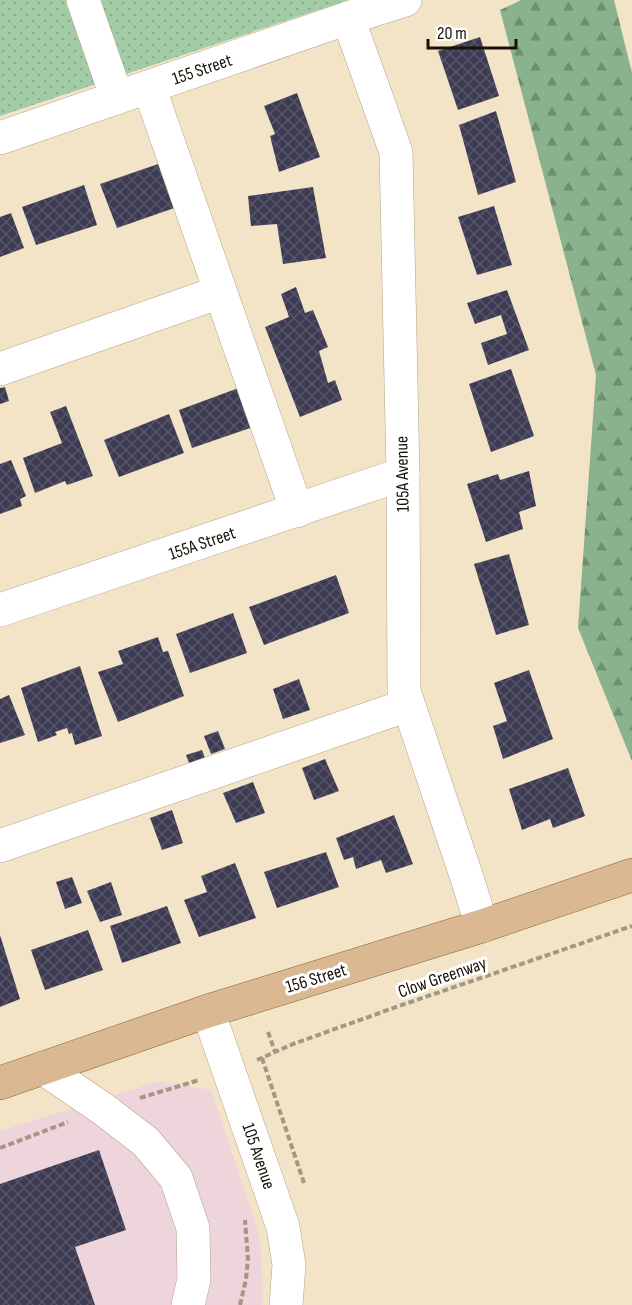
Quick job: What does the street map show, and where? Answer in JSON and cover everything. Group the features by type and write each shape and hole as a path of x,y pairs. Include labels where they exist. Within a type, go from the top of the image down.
{"main road":[{"name":"156 Street","path":"0,1083 208,1011 482,926 632,875"}],"street":[{"path":"83,0 117,98"},
{"name":"155 Street","path":"0,138 405,0"},
{"name":"105A Avenue","path":"348,18 396,152 403,474 404,691 482,926"},
{"path":"149,87 297,511"},
{"path":"0,369 220,292"},
{"name":"155A Street","path":"0,610 403,474"},
{"path":"0,846 408,705"},
{"name":"105 Avenue","path":"208,1011 283,1227 289,1265 286,1305"},
{"path":"43,1068 146,1142 176,1178 193,1228 194,1279 188,1305"}],"path":[{"name":"Clow Greenway","path":"262,1059 293,1044 632,926"},
{"path":"268,1032 275,1052"},
{"path":"199,1080 202,1090"},
{"path":"240,1305 248,1258 245,1217"}],"shaded area":[{"path":"160,1081 211,1090 260,1239 262,1305 0,1305 0,1131"}],"green space":[{"path":"0,0 348,0 0,116"},
{"path":"521,0 614,0 632,73 632,761 578,628 596,375 500,10"}],"building":[{"path":"480,37 499,96 458,110 438,51"},
{"path":"297,93 320,157 279,172 270,136 275,134 264,106"},
{"path":"496,111 516,182 478,195 459,125"},
{"path":"164,162 180,206 117,228 100,184"},
{"path":"84,185 97,225 36,245 22,207"},
{"path":"313,187 326,258 283,264 277,224 251,226 248,196"},
{"path":"494,206 512,265 477,275 458,217"},
{"path":"11,213 24,248 0,257 0,217"},
{"path":"296,287 305,313 313,310 328,347 319,351 328,383 335,380 342,400 300,417 265,327 289,317 281,294"},
{"path":"507,290 529,350 488,365 481,343 507,334 501,315 475,324 467,303"},
{"path":"511,369 534,436 491,452 469,384"},
{"path":"244,386 256,426 192,448 179,410"},
{"path":"5,387 9,401 0,404 0,388"},
{"path":"66,406 93,476 67,485 65,481 35,493 23,458 62,443 50,412"},
{"path":"169,414 184,453 119,477 104,440"},
{"path":"11,460 26,496 20,499 22,506 0,514 0,464"},
{"path":"529,471 536,506 519,512 523,529 486,542 467,484 498,474 500,480"},
{"path":"509,554 529,625 496,635 474,564"},
{"path":"336,575 349,613 264,645 249,607"},
{"path":"233,613 247,653 190,673 176,634"},
{"path":"158,637 163,652 168,651 184,696 118,722 98,672 123,664 118,651"},
{"path":"80,666 102,736 75,745 72,733 69,734 67,728 55,732 57,735 38,742 21,688"},
{"path":"529,670 553,739 503,759 493,726 507,721 494,683"},
{"path":"299,679 310,710 283,719 273,689"},
{"path":"9,695 25,735 0,743 0,699"},
{"path":"218,731 225,749 211,754 204,736"},
{"path":"202,750 207,763 191,768 186,755"},
{"path":"325,759 339,791 314,800 302,768"},
{"path":"568,768 585,816 553,828 550,819 522,830 509,789"},
{"path":"253,782 265,813 236,823 223,793"},
{"path":"172,810 183,843 162,850 150,818"},
{"path":"394,815 413,864 386,873 381,860 356,869 353,857 344,860 336,838"},
{"path":"326,852 339,887 277,908 264,872"},
{"path":"235,863 256,918 199,937 184,900 207,892 201,876"},
{"path":"72,877 82,903 65,909 56,882"},
{"path":"111,882 122,915 100,922 87,891"},
{"path":"167,906 181,943 122,963 110,926"},
{"path":"88,930 103,970 45,990 31,950"},
{"path":"0,935 20,999 0,1007"},
{"path":"99,1150 126,1230 75,1247 95,1305 0,1305 0,1184"}]}
